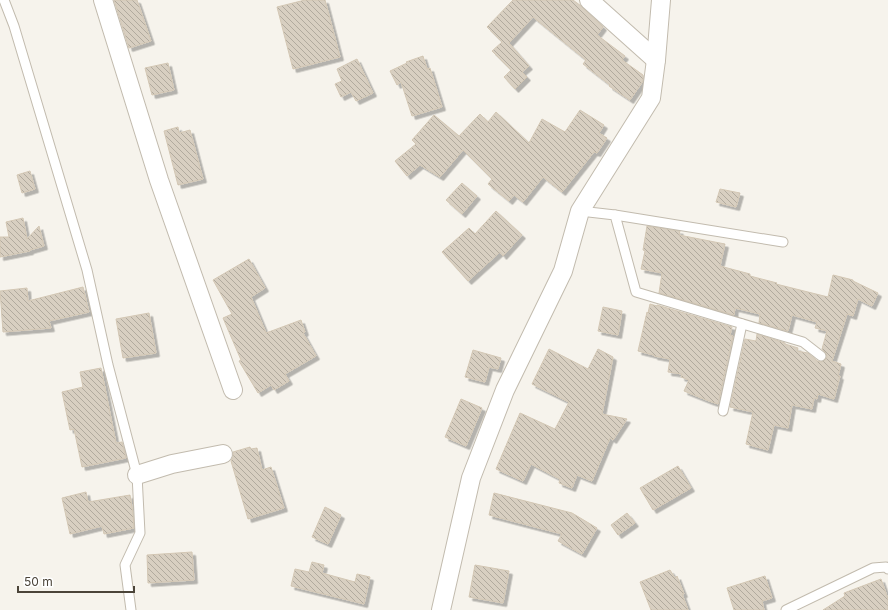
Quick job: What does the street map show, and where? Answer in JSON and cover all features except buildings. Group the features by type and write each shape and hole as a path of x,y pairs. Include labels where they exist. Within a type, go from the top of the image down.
{"street":[{"path":"103,0 159,180 233,390"},
{"path":"590,0 656,60"},
{"path":"440,610 470,478 505,390 563,271 580,211 650,98 656,60 661,0"},
{"path":"137,474 172,464 223,454"}],"lane":[{"path":"4,0 14,26 87,270 108,365 137,474 140,533 125,565 131,610"},
{"path":"580,211 615,215 783,242"},
{"path":"615,215 636,292 803,342 822,356"},
{"path":"722,411 742,324"},
{"path":"786,610 873,568 886,567 888,570"}]}
